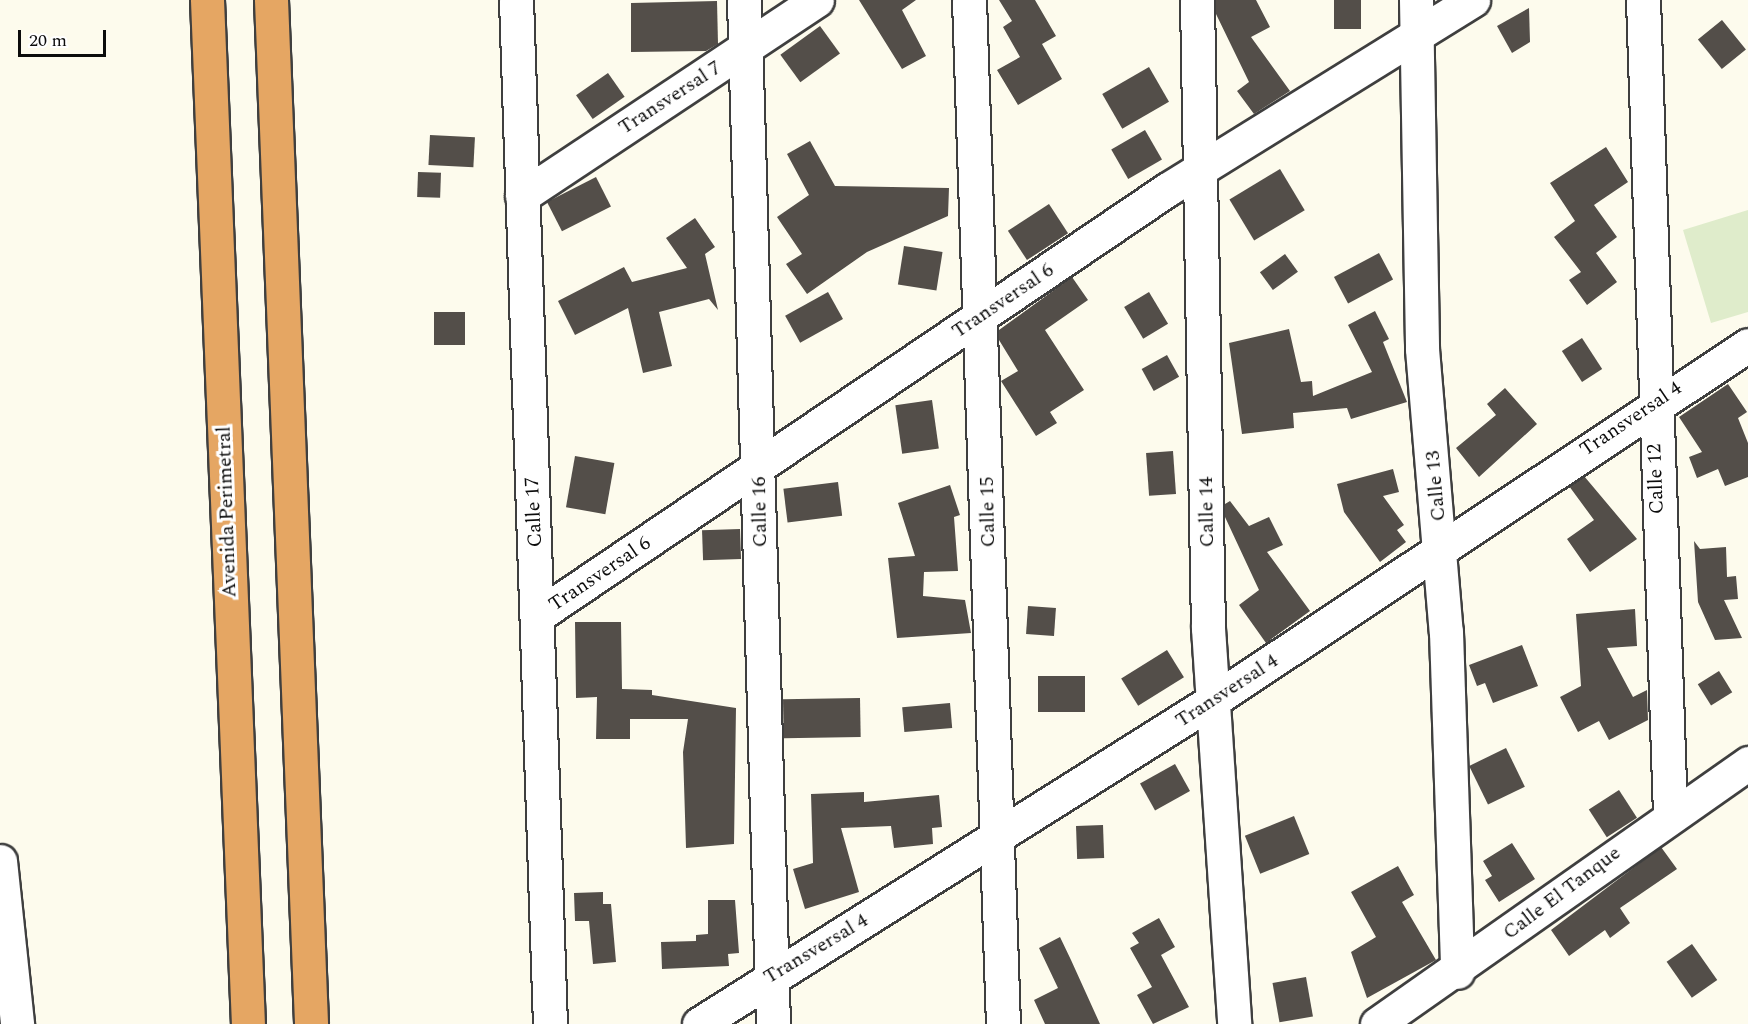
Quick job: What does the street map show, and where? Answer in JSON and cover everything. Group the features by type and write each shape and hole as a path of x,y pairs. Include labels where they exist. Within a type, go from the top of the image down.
{"highway":[{"name":"Avenida Perimetral","path":"207,0 248,1024"},
{"path":"271,0 311,1024"}],"street":[{"name":"Calle 17","path":"516,0 540,614 550,1024"},
{"name":"Calle 16","path":"744,0 773,1024"},
{"name":"Transversal 7","path":"522,196 817,0"},
{"name":"Calle 15","path":"969,0 983,314 1003,1024"},
{"name":"Calle 14","path":"1197,0 1204,166 1212,701 1234,1024"},
{"name":"Calle 13","path":"1416,0 1422,350 1441,548 1457,972"},
{"name":"Transversal 6","path":"540,614 1204,166 1417,38 1473,0"},
{"name":"Calle 12","path":"1643,0 1653,404 1670,815"},
{"name":"Transversal 4","path":"699,1024 772,975 997,840 1212,701 1653,404 1748,345"},
{"name":"Calle El Tanque","path":"1377,1024 1457,972 1670,815 1748,763"},
{"path":"0,861 17,1024"}],"green space":[{"path":"1748,210 1748,312 1711,323 1683,230"}],"building":[{"path":"859,0 916,0 902,10 926,56 902,69"},
{"path":"999,0 1035,0 1056,36 1042,44 1062,79 1018,105 997,70 1020,57 1003,27 1012,21"},
{"path":"1216,0 1256,0 1270,27 1251,37 1290,91 1254,114 1237,91 1249,82 1216,14"},
{"path":"1334,0 1361,0 1361,29 1334,29"},
{"path":"717,1 718,44 706,51 631,52 631,3"},
{"path":"1529,8 1530,42 1512,53 1497,26"},
{"path":"1722,20 1746,50 1722,69 1698,40"},
{"path":"820,26 840,54 800,82 780,55"},
{"path":"1149,67 1169,102 1122,129 1102,94"},
{"path":"608,73 625,97 593,119 576,95"},
{"path":"1145,130 1162,159 1128,179 1111,150"},
{"path":"430,135 475,137 473,167 428,165"},
{"path":"810,141 835,186 949,188 948,216 867,252 807,294 786,264 802,254 777,217 809,195 787,154"},
{"path":"1606,147 1628,182 1594,205 1617,237 1596,253 1617,282 1587,305 1569,280 1581,272 1554,237 1575,221 1550,183"},
{"path":"1280,169 1305,210 1254,241 1229,199"},
{"path":"418,172 441,173 440,198 417,197"},
{"path":"596,177 611,206 562,231 547,202"},
{"path":"1049,204 1068,233 1027,260 1008,231"},
{"path":"695,218 715,247 705,254 718,310 709,299 659,312 672,366 643,373 628,308 575,335 558,301 624,267 632,282 687,268 666,238"},
{"path":"904,246 943,252 936,291 898,285"},
{"path":"1379,253 1393,279 1348,303 1334,277"},
{"path":"1285,254 1298,272 1273,290 1260,272"},
{"path":"1072,277 1088,300 1045,330 1084,390 1050,412 1057,423 1036,436 1001,381 1018,371 999,340 999,330"},
{"path":"828,292 843,319 800,343 785,316"},
{"path":"1149,292 1168,324 1143,339 1124,307"},
{"path":"1375,311 1389,339 1383,342 1407,402 1351,419 1347,408 1293,413 1294,428 1242,434 1229,343 1289,329 1301,382 1312,381 1313,396 1372,372 1348,325"},
{"path":"434,312 465,312 465,345 434,345"},
{"path":"1582,338 1602,369 1582,382 1562,351"},
{"path":"1167,355 1179,377 1154,391 1142,369"},
{"path":"1728,384 1747,412 1738,418 1748,443 1748,477 1725,486 1718,469 1697,478 1689,457 1702,452 1679,417"},
{"path":"1505,388 1537,424 1479,477 1456,448 1496,415 1487,404"},
{"path":"932,400 939,449 902,454 895,405"},
{"path":"1173,451 1176,494 1149,496 1146,453"},
{"path":"575,456 614,463 605,514 566,507"},
{"path":"1393,469 1399,492 1383,496 1404,525 1397,530 1406,542 1380,562 1344,512 1337,484"},
{"path":"1584,476 1637,539 1590,572 1567,539 1594,520 1569,486"},
{"path":"838,482 842,516 788,522 783,489"},
{"path":"950,485 960,515 954,517 958,571 924,572 923,596 965,600 971,633 897,638 888,558 915,556 898,503"},
{"path":"1230,501 1249,526 1269,517 1283,545 1267,552 1310,611 1266,643 1239,605 1259,590 1225,517 1225,504"},
{"path":"740,529 741,559 703,560 702,530"},
{"path":"1694,541 1700,549 1726,547 1727,577 1736,576 1738,599 1724,600 1742,638 1715,640 1698,602"},
{"path":"1028,606 1056,608 1054,636 1026,634"},
{"path":"1635,609 1637,646 1607,648 1633,697 1647,690 1648,720 1609,740 1599,721 1578,732 1560,697 1581,686 1576,614"},
{"path":"575,622 621,622 622,689 652,690 652,695 736,708 734,844 686,848 683,752 688,719 630,719 630,739 596,739 597,697 576,698"},
{"path":"1522,645 1538,686 1493,703 1485,683 1477,686 1469,665"},
{"path":"1167,650 1184,677 1138,706 1121,679"},
{"path":"1719,671 1732,692 1711,705 1698,684"},
{"path":"1038,676 1085,676 1085,712 1038,712"},
{"path":"860,698 861,737 784,738 783,699"},
{"path":"950,703 952,728 904,732 902,707"},
{"path":"1506,748 1525,787 1488,805 1469,766"},
{"path":"1175,764 1190,791 1155,811 1140,783"},
{"path":"1619,790 1637,818 1607,837 1589,810"},
{"path":"864,792 864,802 939,795 942,827 932,828 933,844 894,848 891,826 841,828 859,892 805,909 793,869 813,863 811,794"},
{"path":"1294,816 1309,854 1260,874 1245,836"},
{"path":"1103,825 1104,858 1077,859 1076,826"},
{"path":"1512,843 1535,879 1499,902 1485,880 1492,876 1483,861"},
{"path":"1661,847 1677,869 1620,908 1630,923 1610,938 1605,930 1569,956 1551,930"},
{"path":"1398,866 1414,895 1402,902 1436,960 1367,998 1351,952 1376,937 1351,892"},
{"path":"603,892 603,904 611,904 616,962 593,964 589,921 575,921 574,893"},
{"path":"708,900 735,900 739,953 728,954 729,966 662,969 661,942 696,941 696,935 708,934"},
{"path":"1159,918 1175,947 1161,955 1189,1007 1153,1024 1137,995 1152,987 1130,948 1139,943 1132,933"},
{"path":"1060,937 1100,1024 1045,1024 1034,1000 1058,988 1039,948"},
{"path":"1692,944 1717,980 1692,998 1667,962"},
{"path":"1306,977 1313,1016 1279,1022 1273,983"}]}
